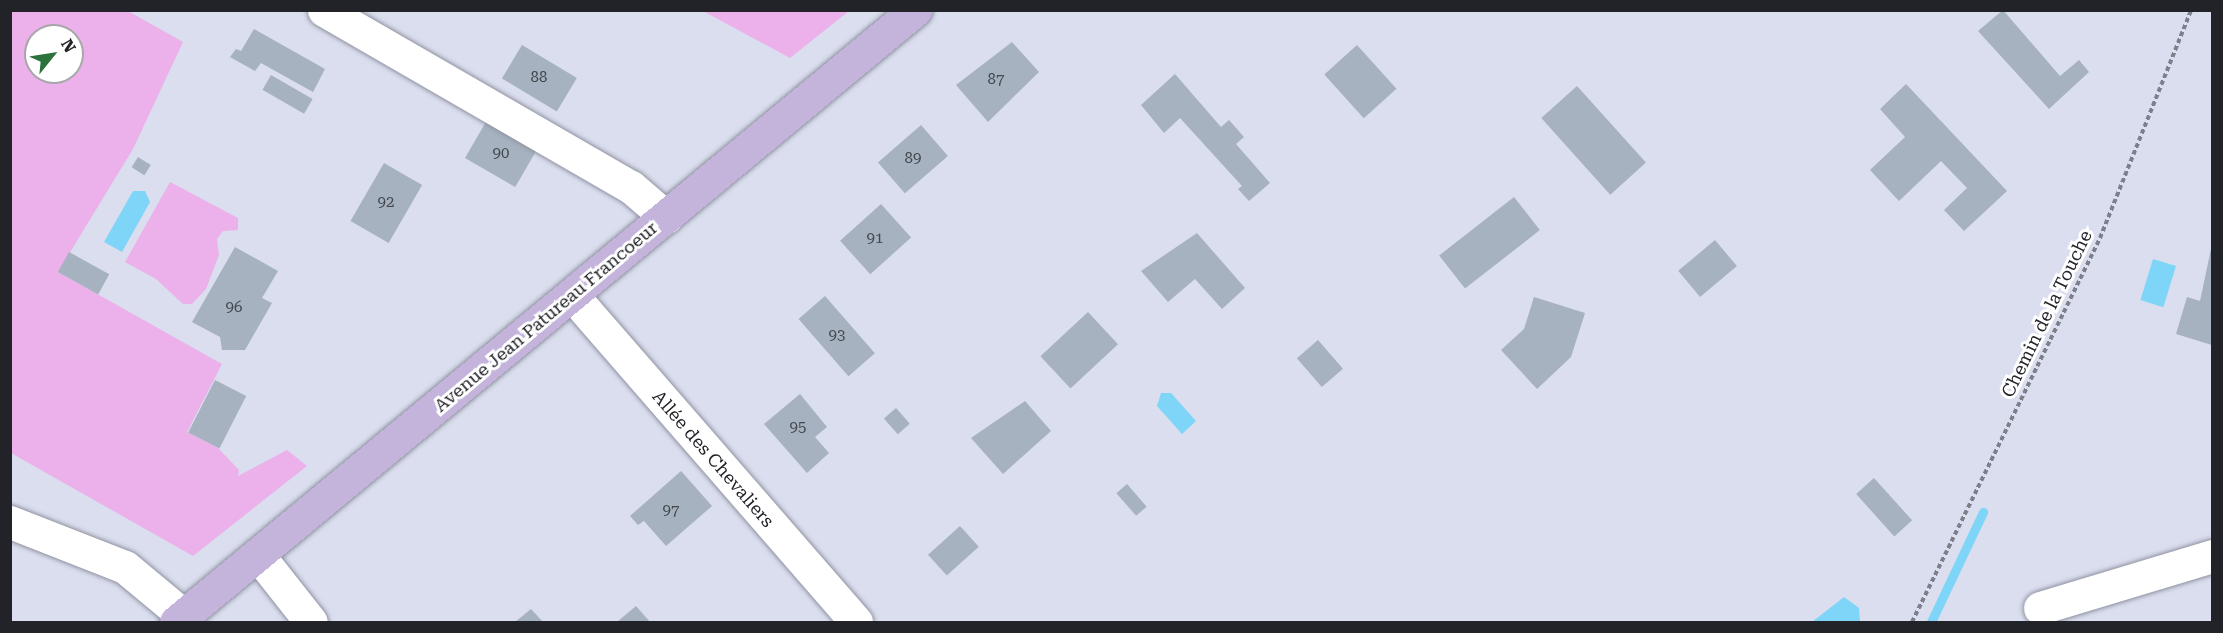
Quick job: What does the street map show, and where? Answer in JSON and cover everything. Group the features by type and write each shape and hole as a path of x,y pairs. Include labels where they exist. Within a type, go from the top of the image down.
{"main road":[{"name":"Avenue Jean Patureau Francoeur","path":"180,619 915,10"}],"street":[{"path":"324,10 631,187 666,217"},
{"name":"Allée des Chevaliers","path":"572,295 856,622"},
{"path":"10,522 125,567 180,619"},
{"path":"258,555 311,622"},
{"path":"2040,608 2212,556"}],"path":[{"name":"Chemin de la Touche","path":"1912,622 2100,238 2191,10"}],"shaded area":[{"path":"11,11 128,11 183,42 133,149 58,272 222,364 187,432 218,448 239,470 238,476 287,450 307,466 193,556 11,453"},
{"path":"703,11 849,11 790,58"},
{"path":"170,182 238,218 238,230 223,231 217,239 219,255 206,289 192,304 183,304 156,279 125,262"}],"water":[{"path":"133,191 145,191 150,202 122,252 104,242"},
{"path":"2153,259 2176,266 2163,307 2140,300"},
{"path":"1161,393 1171,393 1196,421 1182,434 1157,406"},
{"path":"1844,597 1859,608 1860,622 1812,622"}],"building":[{"path":"2003,10 2060,76 2079,60 2089,72 2049,109 1978,31"},
{"path":"254,29 325,69 313,92 261,63 255,71 230,57 236,49 241,51"},
{"path":"1012,42 1039,72 988,122 956,85"},
{"path":"522,45 577,78 557,111 502,78"},
{"path":"1357,45 1396,89 1364,118 1324,74"},
{"path":"1175,74 1221,127 1229,120 1244,137 1236,144 1270,183 1249,201 1238,189 1242,186 1180,118 1164,133 1141,105"},
{"path":"271,75 313,99 304,114 262,90"},
{"path":"1906,84 2007,191 1964,231 1944,210 1967,188 1941,161 1899,201 1870,170 1905,137 1880,109"},
{"path":"1577,86 1646,163 1610,195 1541,118"},
{"path":"487,120 537,149 515,187 465,158"},
{"path":"921,125 948,156 905,193 878,162"},
{"path":"138,157 151,165 144,175 132,167"},
{"path":"384,163 422,185 389,243 350,221"},
{"path":"1514,197 1540,230 1465,289 1439,255"},
{"path":"881,204 911,237 870,274 840,241"},
{"path":"1197,233 1245,288 1222,309 1195,279 1168,302 1141,271"},
{"path":"1715,240 1737,266 1700,297 1678,271"},
{"path":"2212,244 2212,345 2176,334 2187,297 2200,301"},
{"path":"235,247 278,271 262,298 272,303 245,350 222,350 220,337 192,322"},
{"path":"69,252 109,274 98,294 58,272"},
{"path":"825,296 875,353 848,376 799,319"},
{"path":"1534,297 1585,313 1571,357 1537,389 1501,350 1524,329"},
{"path":"1088,312 1118,344 1070,389 1040,356"},
{"path":"1318,340 1343,369 1322,387 1297,358"},
{"path":"215,380 246,396 219,448 188,433"},
{"path":"800,394 827,427 815,437 829,453 807,473 764,424"},
{"path":"1025,401 1051,431 1003,474 971,438"},
{"path":"896,408 910,424 898,434 884,418"},
{"path":"681,471 712,506 666,546 644,521 638,525 630,516"},
{"path":"1874,478 1912,520 1894,536 1856,494"},
{"path":"1127,484 1147,507 1136,516 1116,493"},
{"path":"960,526 979,547 947,576 928,555"},
{"path":"636,606 650,622 617,622"},
{"path":"531,609 543,622 515,622"}],"waterway":[{"path":"1931,622 1983,512"}]}
